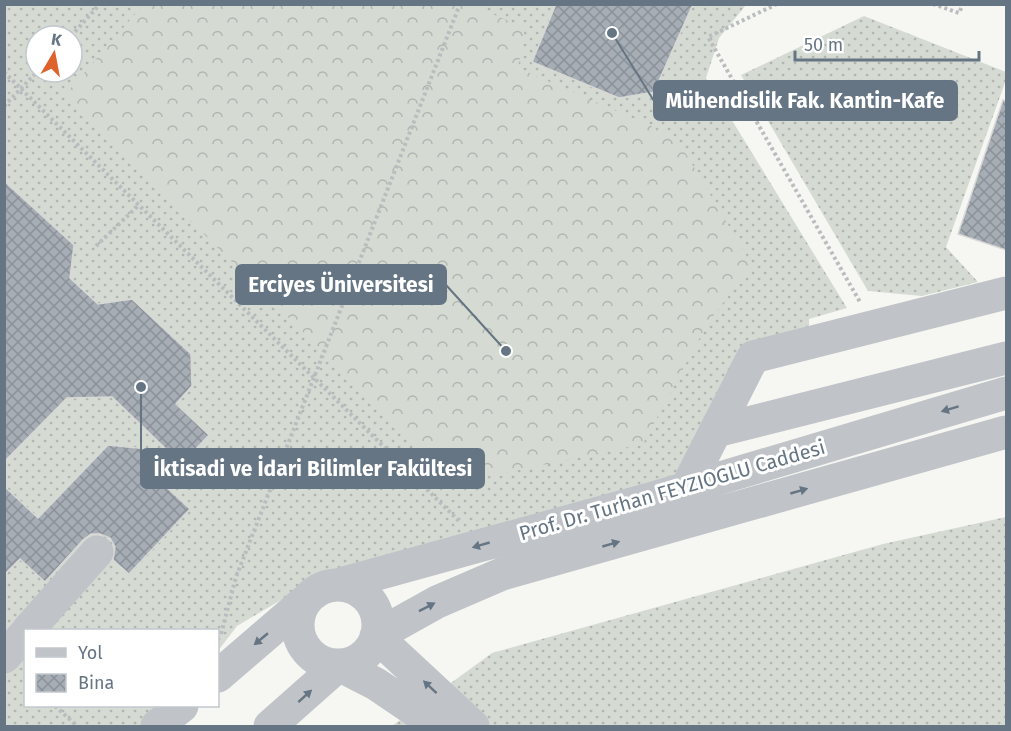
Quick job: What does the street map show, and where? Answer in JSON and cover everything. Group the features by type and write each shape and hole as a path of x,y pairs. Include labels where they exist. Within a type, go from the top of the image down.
{"street":[{"path":"687,487 753,357 1006,293"},
{"path":"716,431 1006,358"},
{"name":"Prof. Dr. Turhan FEYZIOGLU Caddesi","path":"337,585 687,487 1006,393"},
{"path":"849,397 868,462 860,474"},
{"name":"Prof. Dr. Turhan FEYZIOGLU Caddesi","path":"376,636 437,602 502,574 1006,432"},
{"path":"30,629 97,552"},
{"path":"219,674 313,593 324,587 337,585 355,589 370,600 376,611 378,624 371,647 363,656 339,665 270,726"},
{"path":"304,602 298,620 300,638 315,658 339,665 385,690 438,726"},
{"path":"4,657 24,635"},
{"path":"376,636 473,726"},
{"path":"157,726 180,707"}],"path":[{"path":"82,24 100,4"},
{"path":"220,635 236,577 460,4"},
{"path":"777,4 708,37 874,326"},
{"path":"933,4 959,14 963,4"},
{"path":"4,72 483,545"},
{"path":"4,106 26,84"},
{"path":"96,246 139,205"},
{"path":"57,707 77,726"}],"green space":[{"path":"4,5 746,5 719,38 706,78 847,308 809,319 810,352 753,362 689,484 353,578 298,590 237,626 219,650 219,629 24,629 24,707 168,707 145,726 5,726"},
{"path":"143,5 471,5 525,28 518,68 676,137 752,265 707,324 643,444 456,483 64,96 74,84 84,84 84,73"},
{"path":"864,16 1006,72 1006,80 946,247 978,282 922,296 868,291 741,75"},
{"path":"1006,517 1006,726 392,726 492,653 883,544"}],"building":[{"path":"556,4 693,4 654,92 619,98 532,62"},
{"path":"1003,100 1006,101 1006,250 958,234"},
{"path":"4,181 74,245 70,278 98,304 132,299 191,354 192,386 176,404 209,435 163,484 190,509 129,574 113,560 115,547 110,538 100,534 91,534 45,582 20,559 4,575 4,486 38,518 108,445 168,451 112,397 67,398 4,462"}],"place":[{"name":"Mühendislik Fak. Kantin-Kafe","path":"612,33"},
{"name":"Erciyes Üniversitesi","path":"506,351"},
{"name":"İktisadi ve İdari Bilimler Fakültesi","path":"141,387"}]}
